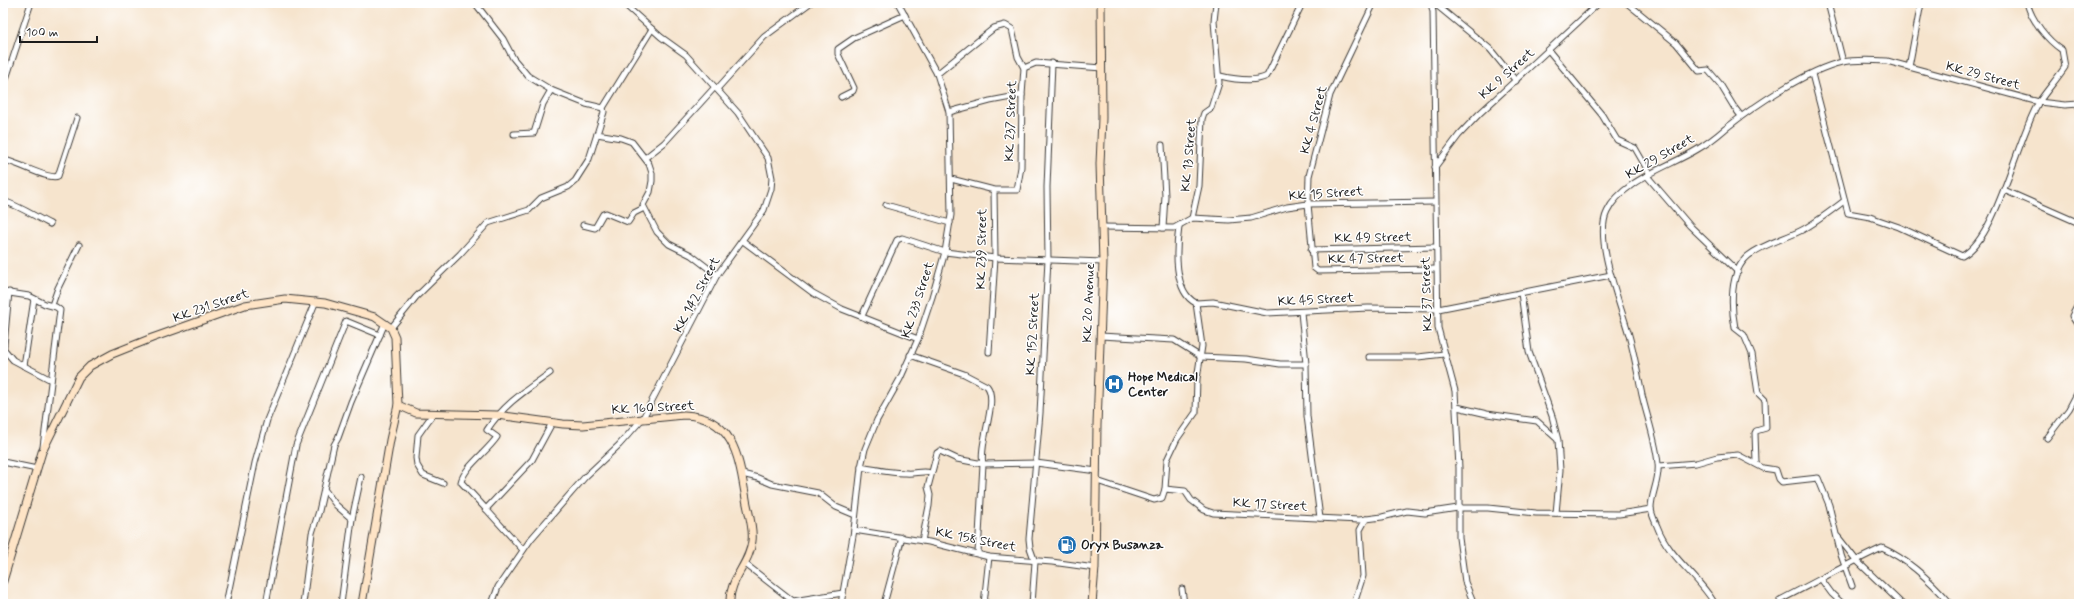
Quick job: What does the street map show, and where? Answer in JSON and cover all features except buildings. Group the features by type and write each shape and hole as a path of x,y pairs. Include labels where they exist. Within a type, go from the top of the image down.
{"main road":[{"name":"KK 20 Avenue","path":"1092,604 1095,568 1103,262 1100,164 1102,68 1101,3"},
{"name":"KK 231 Street","path":"3,581 42,452 79,378 90,366 112,354 152,338 245,305 285,299 316,301 375,317 391,328"},
{"path":"362,604 390,440 398,405 396,347 391,328"},
{"name":"KK 160 Street","path":"398,405 416,412 433,414 497,415 552,423 583,425 684,415 708,418 720,427 729,437 736,454 742,474 752,536 752,542 744,562 730,589 730,604"}],"street":[{"path":"3,88 31,3"},
{"path":"475,3 503,39 521,68 528,76 551,90 586,104 603,108"},
{"name":"KK 142 Street","path":"492,604 498,587 523,550 585,477 619,446 642,418 718,275 764,210 769,198 771,183 770,166 764,151 746,123 686,55 652,29 623,3"},
{"path":"645,158 664,142 764,37 810,3"},
{"name":"KK 233 Street","path":"841,604 854,530 861,467 865,449 877,420 918,339 932,297 950,223 951,179 949,112 937,74 898,3"},
{"name":"KK 13 Street","path":"1192,218 1199,186 1202,119 1204,113 1211,108 1218,92 1220,76 1214,21 1216,3"},
{"name":"KK 4 Street","path":"1308,204 1309,176 1330,95 1374,3"},
{"name":"KK 37 Street","path":"1431,3 1433,12 1436,269 1439,334 1452,378 1456,407 1458,508 1462,566 1465,582 1474,604"},
{"path":"1434,3 1490,50 1516,81"},
{"name":"KK 9 Street","path":"1435,167 1459,136 1479,114 1549,51 1599,3"},
{"path":"1627,3 1676,43 1698,71 1708,70 1720,84 1741,116"},
{"path":"1828,3 1843,62"},
{"path":"1909,67 1921,3"},
{"path":"1812,74 1844,201 1849,214 1885,222 1962,256 1980,239 2004,190 2022,139 2039,102 2065,67 2065,58 2061,55 2062,50 2054,45 2030,12 2027,3"},
{"path":"1220,76 1238,79 1262,78 1267,76 1301,6"},
{"path":"841,97 853,91 854,88 838,54 838,49 854,38 905,15"},
{"name":"KK 237 Street","path":"937,74 994,28 1005,25 1012,29 1018,57 1024,68 1018,188 1014,191 994,190"},
{"path":"391,328 416,297 460,254 488,223 529,210 541,198 568,187 575,181 589,158 604,112 603,108 652,29"},
{"path":"1549,51 1602,115 1617,140 1635,148 1649,175 1690,226 1738,272"},
{"name":"KK 29 Street","path":"1651,509 1659,466 1630,338 1611,275 1603,232 1606,213 1620,194 1649,175 1697,150 1763,101 1812,74 1843,62 1875,60 1909,67 2039,102 2065,105 2079,104"},
{"path":"1024,68 1036,63 1052,63 1102,68"},
{"name":"KK 152 Street","path":"1032,604 1035,562 1030,548 1030,539 1048,260 1047,187 1052,63"},
{"path":"514,134 534,133 543,104 551,90"},
{"path":"949,112 990,101 1022,95"},
{"path":"3,160 21,165 50,177 58,176 77,118"},
{"path":"597,134 620,138 632,142 651,167 652,173 650,192 643,204 656,232 669,244 691,255 718,275"},
{"path":"1162,145 1165,196 1162,228"},
{"name":"KK 239 Street","path":"951,179 994,190 995,258 989,352"},
{"path":"2004,190 2079,223"},
{"path":"3,201 16,205 35,217 50,224"},
{"path":"1756,463 1755,433 1756,431 1767,427 1767,415 1764,400 1758,393 1752,354 1746,338 1734,327 1731,296 1738,272 1748,256 1803,230 1844,201"},
{"name":"KK 15 Street","path":"1192,218 1229,220 1251,218 1287,207 1308,204 1435,202"},
{"path":"886,204 950,223"},
{"name":"KK 47 Street","path":"1308,204 1311,250 1314,268 1318,271 1436,269"},
{"path":"583,225 595,228 606,213 628,222 634,213 644,208"},
{"path":"1102,227 1179,227 1192,218"},
{"path":"1097,480 1154,500 1162,498 1165,488 1167,460 1177,439 1196,412 1197,379 1201,357 1202,338 1196,303 1190,300 1182,286 1177,257 1179,227"},
{"path":"862,316 899,238 904,238 944,252 995,258 1103,262"},
{"path":"743,241 813,293 842,309 918,339"},
{"path":"52,305 58,288 79,245"},
{"name":"KK 49 Street","path":"1311,250 1436,248"},
{"name":"KK 45 Street","path":"1196,303 1213,302 1260,312 1404,308 1438,309 1521,294 1611,275"},
{"path":"3,292 34,298 60,310 42,452"},
{"path":"3,356 9,292"},
{"path":"1521,294 1529,352 1552,416 1558,440 1560,470 1556,513"},
{"path":"24,366 34,298"},
{"path":"226,604 255,463 268,420 316,301"},
{"path":"2079,303 2072,316 2079,327"},
{"path":"1301,312 1306,364 1307,416 1320,518"},
{"path":"266,604 296,445 346,321 380,335"},
{"path":"303,604 312,533 334,445 385,323"},
{"path":"1100,336 1174,340 1201,357 1246,359 1280,364 1306,364"},
{"path":"3,348 13,360 51,380"},
{"path":"1369,357 1418,357 1444,354"},
{"path":"910,355 964,374 989,388 990,395 988,422 981,452 983,464 978,553"},
{"path":"523,550 461,482 463,476 479,457 489,450 497,437 487,430 497,415 508,403 550,373"},
{"path":"2047,438 2069,410 2079,390"},
{"path":"1456,407 1486,414 1537,421 1558,440"},
{"path":"433,414 416,439 417,465 423,475 443,483"},
{"path":"486,509 532,460 552,423"},
{"path":"922,541 929,506 930,495 928,487 931,473 939,451 957,459 983,464 1036,463 1097,471"},
{"path":"1659,466 1696,464 1717,457 1730,455 1741,456 1763,468 1776,470 1779,479 1782,482 1818,478 1828,505 1852,586"},
{"path":"3,462 37,468"},
{"path":"861,467 896,473 923,471 931,473"},
{"path":"742,474 758,478 772,484 818,493 836,507 855,515"},
{"path":"341,604 352,519 361,477"},
{"path":"324,488 336,505 352,519"},
{"name":"KK 17 Street","path":"1165,488 1185,491 1191,500 1204,510 1213,513 1320,518 1366,519 1407,511 1425,514 1458,508 1556,513 1619,514 1651,509"},
{"path":"1651,509 1661,537 1668,549 1703,587 1714,604"},
{"path":"1354,604 1363,576 1360,530 1366,519"},
{"name":"KK 158 Street","path":"854,530 922,541 978,553 989,557 1035,562 1052,562 1095,568"},
{"path":"1836,535 1856,560 1902,604"},
{"path":"884,604 902,537"},
{"path":"1780,600 1845,565 1882,548 1897,555 1938,589 1951,604"},
{"path":"984,604 989,557"},
{"path":"744,562 793,601 831,593 843,593"},
{"path":"1821,579 1832,594 1843,604"},
{"path":"1182,589 1184,604"}],"place":[{"name":"Hope Medical Center","path":"1114,384"},
{"name":"Oryx Busanza","path":"1067,545"}]}
